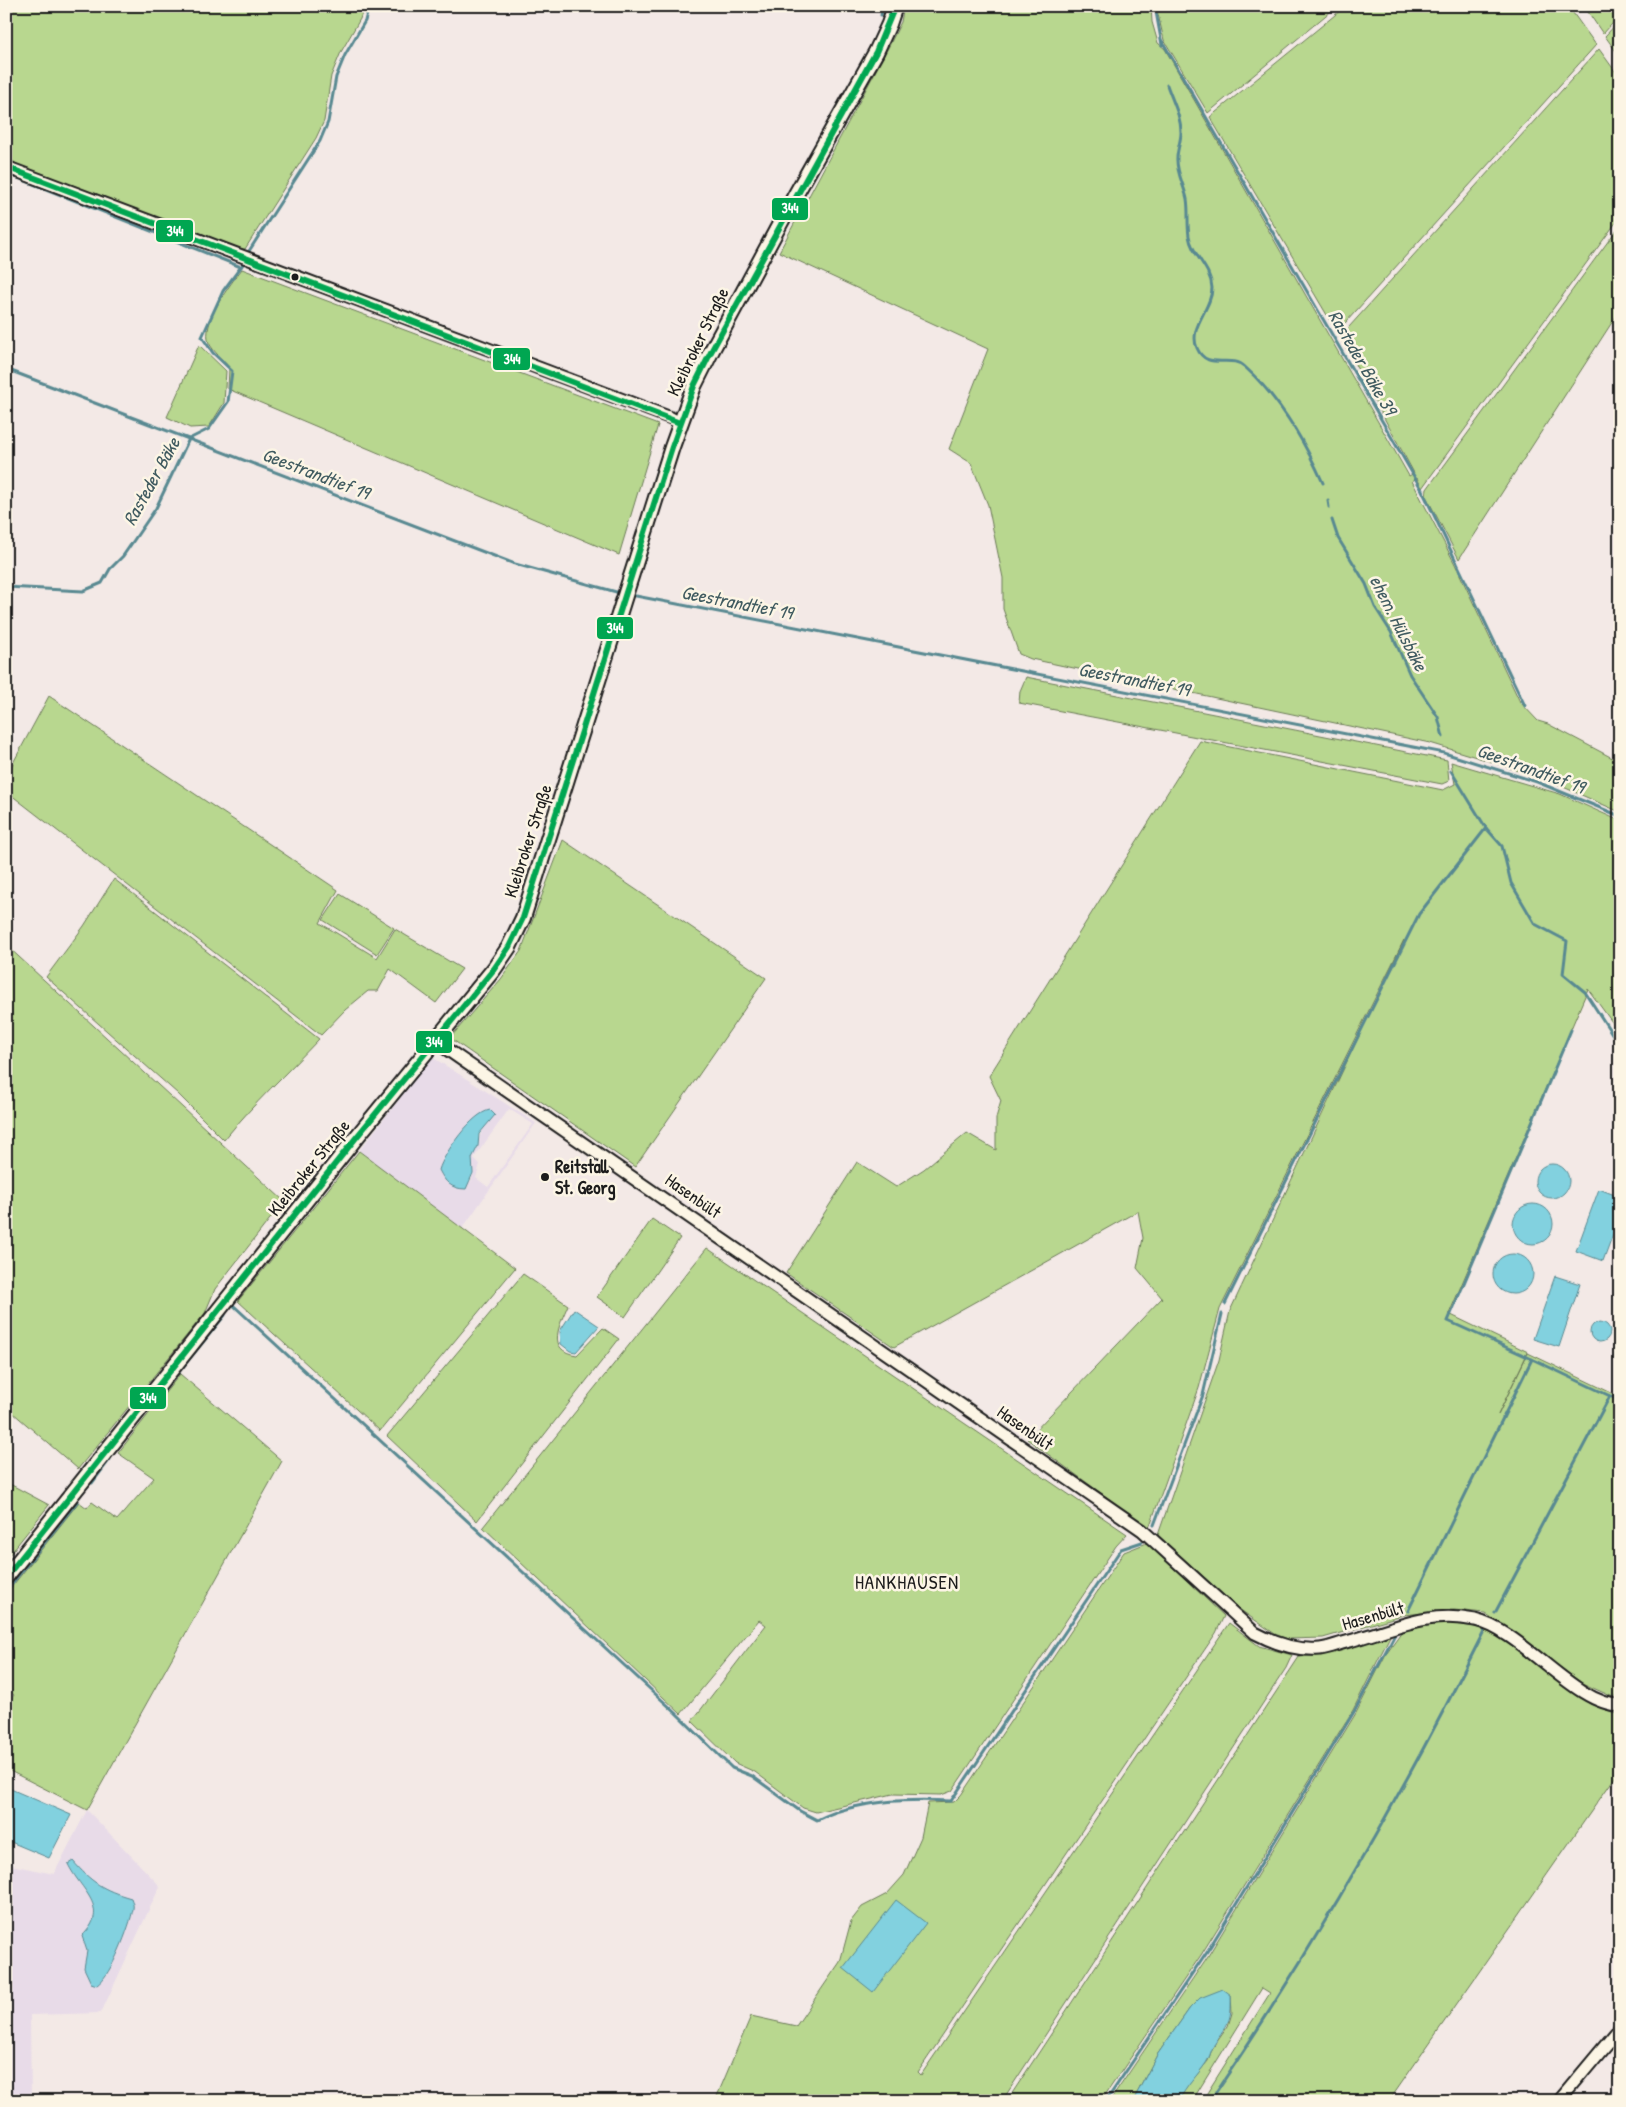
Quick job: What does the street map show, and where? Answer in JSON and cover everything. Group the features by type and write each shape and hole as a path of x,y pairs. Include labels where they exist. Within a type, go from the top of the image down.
{"street":[{"name":"Kleibroker Straße","path":"6,1577 494,969 509,947 523,918 680,423 694,386 796,194 876,52 889,24 894,6"},
{"path":"6,167 680,423"},
{"name":"Hasenbült","path":"435,1041 1142,1530 1255,1633 1268,1640 1292,1646 1320,1649 1434,1616 1475,1620 1495,1626 1585,1693 1611,1705 1620,1705"},
{"path":"1559,2101 1620,2028"}],"shaded area":[{"path":"432,1057 536,1123 462,1229 359,1151","holes":["509,1109 533,1124 488,1187 476,1178 480,1164 474,1158","468,1125 484,1125 472,1158 473,1173 471,1182 442,1160"]},
{"path":"87,1810 160,1886 101,2013 30,2015 31,2101 6,2101 6,1864 54,1874"}],"green space":[{"path":"7,6 364,6 360,19 341,52 331,76 324,121 316,138 245,249 236,249 28,171 6,157"},
{"path":"904,6 1151,6 1152,22 1158,43 1165,49 1409,476 1414,473 1340,337 1599,49 1620,78 1620,217 1422,488 1417,478 1412,481 1455,564 1520,702 1538,721 1548,724 1620,762 1620,812 1561,786 1496,763 1430,743 1031,659 1019,654 1003,609 1003,578 988,505 971,463 949,449 988,349 779,252 889,46 901,22"},
{"path":"1156,6 1337,6 1208,113 1164,40"},
{"path":"1346,6 1568,6 1596,45 1337,332 1210,117"},
{"path":"1584,6 1620,6 1620,15 1603,34"},
{"path":"1620,20 1620,57 1605,36"},
{"path":"1620,225 1620,310 1459,559 1426,496 1427,489"},
{"path":"242,269 658,425 619,555 228,389 229,367 209,343 209,325 218,304"},
{"path":"199,345 226,371 224,403 209,427 190,428 167,417"},
{"path":"1026,677 1447,760 1449,781 1442,784 1019,703 1020,691"},
{"path":"49,696 338,890 320,923 377,958 395,929 462,969 436,1003 390,969 378,991 368,991 345,1010 321,1035 6,791 6,776"},
{"path":"1200,741 1443,790 1455,784 1451,762 1560,794 1620,821 1620,1033 1588,989 1449,1314 1528,1352 1498,1415 1528,1353 1620,1397 1620,1693 1613,1697 1582,1683 1485,1613 1454,1610 1403,1615 1323,1638 1288,1639 1275,1634 1239,1609 1158,1535 1219,1360 1230,1311 1404,940 1220,1309 1199,1388 1149,1528 1027,1439 1162,1298 1137,1268 1143,1238 1138,1211 894,1347 786,1273 857,1162 896,1187 924,1169 967,1133 996,1150 996,1118 1001,1101 989,1076"},
{"path":"563,840 766,978 635,1167 450,1038 501,979 521,951"},
{"path":"114,879 319,1039 258,1101 224,1140 178,1094 46,977 84,926"},
{"path":"340,894 394,928 377,954 323,920"},
{"path":"6,945 284,1201 215,1289 205,1313 78,1469 12,1412 6,1427"},
{"path":"359,1151 515,1268 380,1431 238,1301"},
{"path":"652,1219 680,1238 625,1317 597,1297"},
{"path":"707,1248 1127,1534 1116,1546 952,1791 941,1795 893,1794 816,1812 803,1808 755,1772 735,1763 692,1721 766,1625 759,1620 681,1714 483,1527"},
{"path":"523,1274 568,1305 559,1328 558,1342 561,1348 577,1355 603,1328 619,1339 477,1521 387,1436"},
{"path":"180,1374 282,1461 87,1810 6,1769 6,1706 14,1695 6,1688 6,1594 79,1502 87,1508 92,1502 117,1520 154,1478 118,1453"},
{"path":"6,1482 49,1505 6,1559"},
{"path":"1147,1543 1224,1616 1216,1633 918,2072 921,2075 1229,1623 1259,1646 1292,1655 1286,1668 1002,2101 715,2101 751,2016 796,2026 840,1962 851,1921 862,1907 887,1894 904,1875 921,1837 928,1803 954,1802 961,1795 1124,1552"},
{"path":"1444,1622 1491,1630 1590,1704 1620,1715 1620,1770 1389,2101 1202,2101 1270,1993 1262,1988 1192,2101 1179,2101 1184,2090 1208,2061 1212,2049 1228,2026 1232,2013 1231,1995 1190,2008 1157,2055 1133,2101 1110,2101 1208,1956 1356,1713 1387,1652 1402,1631"},
{"path":"1391,1634 1353,1710 1201,1955 1101,2101 1007,2101 1299,1657 1321,1655"}],"water":[{"path":"490,1110 495,1115 479,1134 478,1146 472,1158 473,1173 466,1189 456,1188 446,1181 439,1170 442,1163 453,1144 467,1126 475,1118"},
{"path":"1552,1164 1559,1165 1564,1169 1568,1174 1568,1188 1564,1193 1559,1197 1552,1198 1545,1197 1540,1193 1536,1188 1535,1181 1536,1174 1540,1169 1545,1165"},
{"path":"1599,1189 1620,1197 1620,1215 1603,1261 1576,1251"},
{"path":"1537,1204 1544,1207 1550,1213 1553,1224 1552,1232 1544,1241 1537,1244 1529,1244 1522,1241 1514,1232 1513,1220 1516,1213 1525,1205"},
{"path":"1517,1254 1524,1257 1530,1263 1533,1274 1532,1282 1524,1291 1517,1294 1509,1294 1502,1291 1494,1282 1493,1270 1496,1263 1505,1255"},
{"path":"1555,1276 1580,1284 1559,1347 1533,1339"},
{"path":"574,1309 599,1326 576,1352 570,1351 561,1344 560,1331"},
{"path":"1600,1322 1607,1325 1610,1332 1607,1339 1600,1342 1593,1339 1590,1332 1593,1325"},
{"path":"6,1787 71,1815 49,1858 6,1840"},
{"path":"73,1861 86,1875 98,1884 113,1892 131,1898 133,1905 131,1917 119,1950 108,1972 97,1985 91,1983 84,1968 87,1951 82,1936 91,1926 94,1908 91,1899 68,1864"},
{"path":"896,1900 926,1923 873,1992 843,1968"},
{"path":"1223,1989 1231,1995 1230,2017 1206,2063 1179,2101 1133,2101 1157,2055 1190,2008 1200,1998"}],"waterway":[{"name":"Rasteder Bäke","path":"249,251 320,141 328,122 336,77 345,55 365,21 369,6"},
{"path":"881,15 883,6"},
{"path":"1155,6 1162,45"},
{"name":"Rasteder Bäke 39","path":"1162,41 1422,490 1525,706"},
{"name":"ehem. Hülsbäke","path":"1167,85 1181,126 1177,163 1187,199 1189,236 1194,250 1208,274 1212,288 1211,296 1198,325 1195,340 1197,348 1201,355 1207,359 1239,363 1258,379 1290,421 1308,451 1323,483"},
{"path":"6,173 241,267"},
{"name":"Rasteder Bäke","path":"6,587 83,591 102,583 110,569 123,556 156,508 189,439 209,429 228,402 232,371 213,353 202,337 223,291 243,264"},
{"name":"Geestrandtief 19","path":"6,369 515,564 620,593"},
{"name":"ehem. Hülsbäke","path":"1328,501 1329,507"},
{"name":"ehem. Hülsbäke","path":"1332,520 1338,538 1366,584 1375,607 1391,632 1410,675 1438,717 1443,737"},
{"name":"Geestrandtief 19","path":"636,596 1444,753 1537,782 1620,816"},
{"path":"1451,771 1486,828 1502,846 1511,883 1535,924 1567,941 1563,974 1585,992 1620,1046"},
{"path":"1225,1304 1419,914 1486,828"},
{"path":"1532,1359 1448,1321 1571,1030"},
{"path":"233,1305 676,1713 732,1768 752,1776 800,1811 817,1820 848,1808 882,1802 951,1801 1121,1549 1142,1542"},
{"path":"1154,1525 1203,1395 1222,1314"},
{"path":"144,1415 225,1315"},
{"path":"1408,1611 1532,1359 1610,1396"},
{"path":"1495,1613 1610,1396 1620,1401"},
{"path":"92,1483 110,1459"},
{"path":"6,1591 77,1502"},
{"path":"1210,2101 1284,1987 1355,1871 1389,1812 1484,1631"},
{"path":"1106,2101 1210,1947 1355,1710 1395,1634"}],"transit line":[{"name":"344","path":"6,1577 355,1139 494,969 509,947 523,918 672,447 694,386 876,52 895,6"},
{"name":"344","path":"6,167 680,423"}],"place":[{"name":"Reitstall St. Georg","path":"545,1177"}],"district":[{"name":"HANKHAUSEN","path":"907,1582"}]}
